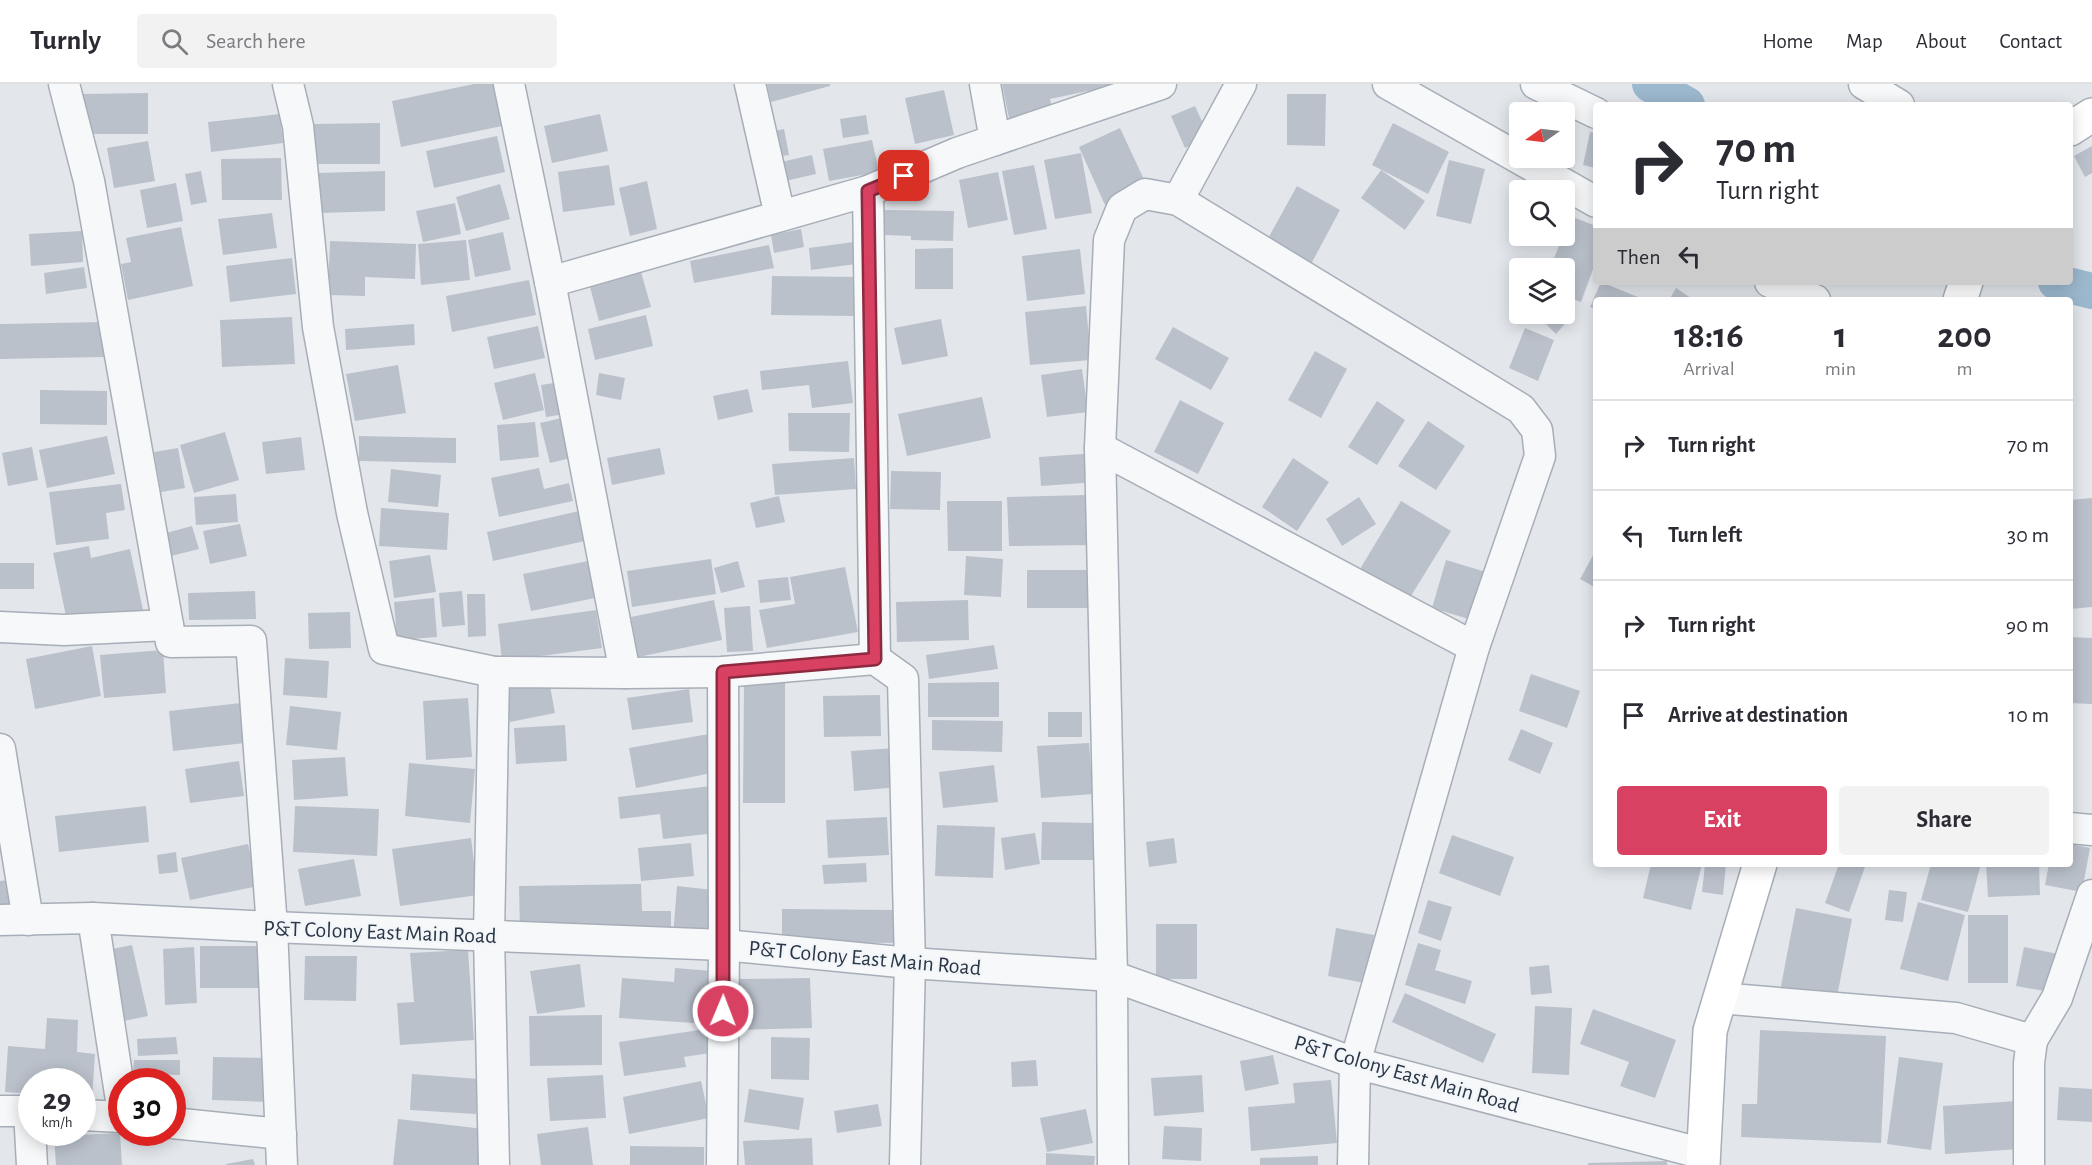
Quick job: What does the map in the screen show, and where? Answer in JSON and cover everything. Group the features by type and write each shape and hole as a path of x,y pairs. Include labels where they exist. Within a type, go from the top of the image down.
{"street":[{"path":"64,84 89,181 171,642 251,641 272,927 282,1165"},
{"path":"288,84 298,126 318,327 352,513 384,649 494,672 723,672 875,659 903,679 910,963 905,1165"},
{"path":"509,84 550,282 625,673"},
{"path":"750,84 780,216"},
{"path":"985,84 995,140"},
{"path":"550,282 868,191 957,153 1161,84"},
{"path":"1178,200 1241,84"},
{"path":"1388,84 1593,200"},
{"path":"1536,84 1593,112"},
{"path":"1864,84 1894,102"},
{"path":"2073,127 2092,115"},
{"path":"868,191 875,659"},
{"path":"1113,1165 1112,976 1100,448 1110,240 1122,208 1145,194 1178,200 1521,410 1537,430 1540,456 1474,647 1355,1063 1353,1165"},
{"path":"1778,285 1808,297"},
{"path":"1100,448 1474,647"},
{"path":"0,627 64,630 168,625"},
{"path":"494,672 489,934 494,1165"},
{"path":"722,1165 723,672"},
{"path":"0,749 14,920"},
{"path":"2073,828 2092,830"},
{"path":"1704,1160 1710,1031 1759,867"},
{"path":"2029,1165 2029,1063 2032,1040 2057,998 2092,895"},
{"path":"93,918 116,1068"},
{"name":"P&T Colony East Main Road","path":"14,920 93,918 724,945 910,963 1112,976 1355,1063 1704,1160"},
{"path":"1719,998 1956,1018 2032,1040"},
{"path":"186,1124 280,1134"},
{"path":"28,1146 32,1165"}],"building":[{"path":"474,84 493,84 502,126 401,147 392,101"},
{"path":"767,84 830,84 830,86 771,102"},
{"path":"1002,84 1116,85 1050,99 1053,114 1010,123"},
{"path":"944,90 954,135 915,144 905,98"},
{"path":"148,93 148,134 83,134 83,94"},
{"path":"1287,94 1326,94 1325,146 1287,145"},
{"path":"1195,106 1209,137 1185,148 1171,116"},
{"path":"280,114 283,143 211,152 208,122"},
{"path":"600,114 608,151 552,163 544,126"},
{"path":"866,115 869,134 843,138 840,119"},
{"path":"380,123 380,164 313,164 313,124"},
{"path":"1393,123 1449,152 1428,194 1372,165"},
{"path":"1120,128 1147,186 1105,205 1079,147"},
{"path":"784,129 789,155 770,158 766,133"},
{"path":"1590,132 1593,132 1593,167 1583,165"},
{"path":"497,136 505,172 434,188 426,151"},
{"path":"872,140 879,172 829,181 823,149"},
{"path":"148,141 155,181 114,188 107,148"},
{"path":"2092,146 2092,173 2085,177 2074,156"},
{"path":"1081,153 1092,213 1055,219 1044,160"},
{"path":"812,155 816,174 781,182 777,163"},
{"path":"281,158 282,200 222,200 221,159"},
{"path":"1449,160 1485,169 1471,224 1436,216"},
{"path":"609,165 615,205 563,212 558,172"},
{"path":"1034,165 1047,229 1014,235 1002,171"},
{"path":"1381,170 1425,201 1405,230 1361,198"},
{"path":"201,171 207,202 191,205 185,174"},
{"path":"385,171 385,211 320,213 319,173"},
{"path":"998,172 1008,220 968,228 959,180"},
{"path":"647,181 657,229 630,236 619,188"},
{"path":"176,183 183,221 147,228 140,190"},
{"path":"500,184 510,219 466,231 456,197"},
{"path":"1297,186 1340,210 1310,266 1266,242"},
{"path":"455,203 461,234 423,242 416,211"},
{"path":"884,210 954,211 953,241 911,240 911,236 884,235"},
{"path":"272,213 277,248 223,255 218,219"},
{"path":"1575,218 1593,225 1593,269 1581,302 1575,300 1575,258 1554,258 1559,246 1575,246"},
{"path":"181,227 193,286 128,300 121,264 131,262 126,238"},
{"path":"801,229 804,247 774,253 771,235"},
{"path":"82,231 83,262 31,266 29,234"},
{"path":"503,232 511,270 475,277 468,240"},
{"path":"466,240 470,280 421,285 418,244"},
{"path":"330,241 416,244 415,279 365,277 365,296 328,295"},
{"path":"854,242 856,264 811,270 809,248"},
{"path":"769,245 774,268 694,283 690,261"},
{"path":"953,248 953,289 915,289 915,249"},
{"path":"1080,249 1085,294 1027,301 1022,256"},
{"path":"292,258 296,294 230,302 226,266"},
{"path":"84,267 87,288 46,294 44,273"},
{"path":"641,272 651,307 599,321 590,287"},
{"path":"772,276 858,277 857,316 771,315"},
{"path":"529,280 536,315 452,332 446,296"},
{"path":"1600,285 1608,285 1638,297 1594,297"},
{"path":"1676,288 1690,297 1671,297"},
{"path":"1086,306 1091,360 1030,365 1025,312"},
{"path":"646,315 653,346 595,360 588,329"},
{"path":"292,317 295,364 222,367 220,320"},
{"path":"941,319 948,356 902,365 894,328"},
{"path":"104,322 104,357 0,359 0,324"},
{"path":"414,324 415,345 346,350 345,329"},
{"path":"1546,324 1565,324 1556,334"},
{"path":"538,326 545,358 494,369 487,337"},
{"path":"1173,327 1229,358 1211,390 1155,359"},
{"path":"1525,328 1554,340 1538,381 1509,368"},
{"path":"1315,351 1347,369 1321,418 1288,400"},
{"path":"848,361 853,403 812,408 809,385 762,390 760,371"},
{"path":"398,365 406,413 355,421 346,374"},
{"path":"1082,369 1088,412 1047,417 1041,375"},
{"path":"535,373 544,410 503,420 494,383"},
{"path":"599,373 625,378 621,400 596,395"},
{"path":"560,382 565,414 546,417 541,385"},
{"path":"748,389 753,412 718,420 713,396"},
{"path":"40,390 107,391 107,425 40,424"},
{"path":"982,397 991,438 907,456 898,414"},
{"path":"1180,400 1224,423 1198,474 1154,452"},
{"path":"1377,401 1405,420 1377,465 1348,447"},
{"path":"788,413 850,413 849,452 789,451"},
{"path":"566,417 575,457 550,463 540,423"},
{"path":"1428,421 1465,446 1436,490 1398,466"},
{"path":"535,422 539,457 500,461 497,425"},
{"path":"225,432 239,480 194,493 180,445"},
{"path":"107,436 115,474 47,488 39,450"},
{"path":"359,436 456,438 456,463 359,461"},
{"path":"301,437 305,470 266,474 262,442"},
{"path":"32,447 38,480 8,486 2,453"},
{"path":"178,448 185,488 161,492 154,452"},
{"path":"660,448 665,474 612,485 607,458"},
{"path":"1096,453 1098,482 1041,486 1039,457"},
{"path":"854,458 856,489 775,495 772,464"},
{"path":"1293,458 1329,482 1297,531 1262,507"},
{"path":"539,468 544,489 569,483 573,501 499,517 491,478"},
{"path":"391,469 441,475 438,507 388,502"},
{"path":"891,471 941,472 940,510 890,509"},
{"path":"121,484 125,510 106,513 109,539 56,545 49,492"},
{"path":"236,494 238,522 196,525 194,497"},
{"path":"1088,495 1090,545 1009,546 1007,497"},
{"path":"779,496 785,522 756,528 750,503"},
{"path":"1359,497 1376,524 1342,546 1326,519"},
{"path":"2092,498 2092,607 2073,609 2073,500"},
{"path":"947,501 1002,501 1002,551 948,551"},
{"path":"1401,501 1451,531 1406,604 1357,574"},
{"path":"381,508 449,513 447,550 379,546"},
{"path":"579,511 585,541 493,561 487,532"},
{"path":"240,524 247,556 210,564 203,531"},
{"path":"192,526 199,549 171,556 166,533"},
{"path":"89,546 91,558 130,549 143,610 68,626 53,553"},
{"path":"430,555 436,592 394,598 389,561"},
{"path":"1593,555 1593,586 1580,579"},
{"path":"966,556 1003,559 1001,597 964,595"},
{"path":"711,559 716,594 632,607 627,571"},
{"path":"1446,560 1486,572 1472,620 1432,608"},
{"path":"588,561 595,598 531,611 523,574"},
{"path":"738,561 745,587 721,593 714,568"},
{"path":"0,563 34,563 34,589 0,589"},
{"path":"845,567 858,632 767,648 759,610 795,604 790,577"},
{"path":"1027,570 1091,570 1091,608 1027,608"},
{"path":"788,577 791,600 760,603 758,580"},
{"path":"255,591 256,619 189,620 188,593"},
{"path":"462,591 465,625 442,627 439,593"},
{"path":"467,594 485,594 486,636 468,637"},
{"path":"434,598 437,637 397,640 394,602"},
{"path":"714,600 722,640 638,657 631,617"},
{"path":"968,600 969,640 897,642 896,602"},
{"path":"750,606 753,651 727,652 724,608"},
{"path":"596,610 602,648 502,661 498,624"},
{"path":"350,612 351,648 309,649 308,613"},
{"path":"2073,637 2092,638 2092,704 2073,703"},
{"path":"994,645 998,669 929,679 926,655"},
{"path":"92,646 101,696 35,709 26,659"},
{"path":"163,650 166,693 104,698 100,655"},
{"path":"285,658 329,661 327,698 283,695"},
{"path":"1531,674 1580,691 1567,728 1519,711"},
{"path":"548,675 555,713 510,722 503,684"},
{"path":"999,682 999,717 928,717 928,683"},
{"path":"744,683 785,683 785,803 743,803"},
{"path":"689,689 693,722 632,730 627,698"},
{"path":"880,695 881,736 824,737 823,696"},
{"path":"468,698 472,757 426,760 423,701"},
{"path":"241,703 245,743 173,751 169,711"},
{"path":"290,706 341,712 337,750 286,745"},
{"path":"1048,712 1082,712 1082,737 1048,737"},
{"path":"932,720 1003,721 1002,752 932,750"},
{"path":"565,725 567,761 516,764 514,728"},
{"path":"1521,729 1553,743 1540,774 1508,760"},
{"path":"709,734 717,772 636,788 629,748"},
{"path":"1089,743 1093,794 1041,798 1037,746"},
{"path":"895,748 899,787 854,791 851,751"},
{"path":"345,757 348,796 294,800 292,760"},
{"path":"239,761 244,796 190,803 185,769"},
{"path":"409,763 475,769 470,823 405,816"},
{"path":"994,765 998,802 943,808 939,772"},
{"path":"711,786 716,833 663,839 660,814 620,819 618,797"},
{"path":"146,806 149,842 59,852 55,816"},
{"path":"295,806 379,809 377,856 293,852"},
{"path":"887,817 889,855 828,858 826,820"},
{"path":"1042,822 1094,823 1093,860 1041,860"},
{"path":"937,825 995,827 993,878 935,876"},
{"path":"1035,833 1040,864 1005,870 1001,838"},
{"path":"1452,835 1514,857 1500,896 1439,873"},
{"path":"471,838 478,895 400,906 392,849"},
{"path":"1174,838 1177,863 1149,867 1146,842"},
{"path":"691,843 694,876 641,881 638,848"},
{"path":"248,844 258,886 190,900 181,858"},
{"path":"2073,845 2090,848 2082,892 2045,885 2048,867 2073,867"},
{"path":"176,852 178,872 159,874 157,855"},
{"path":"354,859 361,896 305,906 298,869"},
{"path":"866,863 867,882 824,884 822,865"},
{"path":"1650,867 1701,867 1691,910 1643,898"},
{"path":"1705,867 1726,867 1723,895 1702,892"},
{"path":"1838,867 1865,867 1849,912 1825,903"},
{"path":"1930,867 1980,867 1968,912 1921,900"},
{"path":"1986,867 2039,867 2040,895 1988,897"},
{"path":"16,879 19,903 0,905 0,881"},
{"path":"641,884 642,911 671,911 671,930 520,932 519,886"},
{"path":"677,886 713,890 710,939 673,936"},
{"path":"1889,890 1907,892 1903,922 1885,920"},
{"path":"1428,900 1452,907 1441,941 1418,933"},
{"path":"1918,902 1965,915 1948,981 1900,969"},
{"path":"1796,908 1852,919 1836,1002 1780,991"},
{"path":"782,909 897,910 897,943 782,942"},
{"path":"1968,915 2008,915 2008,983 1968,983"},
{"path":"1156,924 1197,924 1197,979 1156,979"},
{"path":"1336,928 1374,935 1365,983 1328,976"},
{"path":"1418,943 1441,950 1435,970 1472,981 1465,1004 1405,985"},
{"path":"132,945 148,1016 119,1022 103,951"},
{"path":"200,946 267,946 267,988 200,988"},
{"path":"194,947 197,1003 165,1005 163,949"},
{"path":"2024,947 2063,955 2055,993 2016,986"},
{"path":"468,950 474,1040 400,1045 397,1003 414,1002 410,953"},
{"path":"305,956 357,956 356,1001 304,1000"},
{"path":"580,964 585,1007 537,1014 530,971"},
{"path":"1549,965 1552,993 1531,995 1529,967"},
{"path":"675,968 712,971 708,1024 619,1018 622,978 674,982"},
{"path":"810,978 812,1028 738,1030 737,979"},
{"path":"1405,993 1496,1034 1483,1063 1392,1022"},
{"path":"1535,1006 1572,1008 1569,1075 1532,1073"},
{"path":"1593,1009 1676,1040 1655,1098 1620,1086 1629,1062 1580,1044"},
{"path":"602,1015 602,1065 530,1066 529,1016"},
{"path":"47,1018 78,1020 77,1052 95,1054 94,1068 18,1068 18,1093 5,1092 8,1046 45,1049"},
{"path":"706,1029 710,1053 684,1057 686,1067 624,1076 619,1042"},
{"path":"1760,1030 1886,1036 1881,1143 1741,1137 1742,1104 1757,1104"},
{"path":"176,1037 178,1054 138,1056 137,1039"},
{"path":"771,1037 810,1038 809,1080 771,1079"},
{"path":"1273,1055 1279,1084 1245,1091 1240,1061"},
{"path":"213,1057 271,1058 270,1102 212,1100"},
{"path":"1899,1057 1943,1063 1931,1150 1887,1144"},
{"path":"134,1060 180,1060 180,1068 133,1068"},
{"path":"1036,1060 1038,1086 1012,1087 1011,1062"},
{"path":"412,1074 479,1079 476,1114 410,1110"},
{"path":"603,1075 606,1118 550,1121 547,1078"},
{"path":"1202,1075 1204,1112 1154,1116 1151,1078"},
{"path":"1331,1080 1337,1143 1251,1151 1248,1107 1295,1103 1293,1083"},
{"path":"701,1081 709,1118 629,1134 623,1097"},
{"path":"2059,1087 2092,1089 2092,1122 2057,1120"},
{"path":"749,1089 804,1098 799,1130 744,1122"},
{"path":"2017,1101 2020,1149 1945,1154 1943,1106"},
{"path":"878,1104 882,1126 837,1133 834,1111"},
{"path":"1086,1109 1093,1143 1047,1152 1040,1118"},
{"path":"398,1119 484,1129 480,1165 393,1165"},
{"path":"1164,1126 1202,1128 1201,1161 1162,1159"},
{"path":"588,1127 593,1165 541,1165 537,1134"},
{"path":"96,1134 108,1134 108,1146 121,1146 122,1165 56,1165 55,1146 96,1146"},
{"path":"812,1138 813,1165 745,1165 743,1141"},
{"path":"630,1146 704,1147 704,1165 630,1165"},
{"path":"1046,1153 1095,1156 1094,1165 1046,1165"},
{"path":"1318,1156 1318,1165 1260,1165 1260,1158"},
{"path":"253,1159 255,1165 226,1165 226,1164"},
{"path":"1667,1161 1667,1165 1588,1165 1588,1163"}],"waterway":[{"path":"1650,84 1682,102"},
{"path":"2068,285 2092,291"}],"route":[{"path":"723,1011 723,672 875,659 868,191 904,176"}]}
